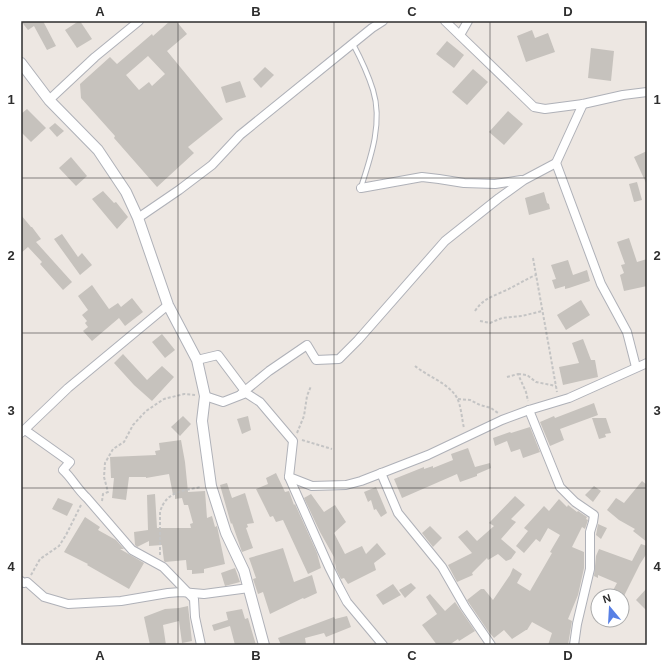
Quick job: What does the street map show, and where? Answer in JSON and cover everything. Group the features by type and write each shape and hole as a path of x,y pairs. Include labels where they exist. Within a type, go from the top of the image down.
{"street":[{"path":"49,100 95,57 139,21"},
{"path":"138,218 212,165 240,136 372,28 383,21"},
{"path":"445,21 534,107 545,109 583,104 623,95 647,92"},
{"path":"460,35 468,21"},
{"path":"21,63 49,100 98,150 126,192 138,218 168,305 197,360 205,396 202,421 211,484 226,533 244,570 264,645"},
{"path":"205,396 223,402 242,393 269,371 307,345 316,360 339,359 358,340 445,242 499,198 524,180 556,163 583,104"},
{"path":"556,163 601,284 627,332 636,367"},
{"path":"361,188 422,178 439,178 464,183 495,184 524,180"},
{"path":"168,305 68,388 23,432 70,462 63,470 69,476 79,492 132,550 167,570 194,599 195,616 201,645"},
{"path":"197,360 218,355 242,393 246,393 260,402 293,441 289,477 329,567 347,602 383,645"},
{"path":"289,477 312,486 354,483 428,455 529,407 568,398 647,363"},
{"path":"529,407 560,487 575,502 594,515 590,532 590,569 577,624 574,645"},
{"path":"381,473 398,513 442,567 465,607 491,645"},
{"path":"24,581 44,597 68,604 121,601 174,593 204,594 249,588"}],"lane":[{"path":"353,44 374,91 376,107 376,129 372,151 361,188"}],"path":[{"path":"533,258 559,401"},
{"path":"475,311 479,305 489,297 536,275"},
{"path":"480,321 490,323 502,318 522,316 542,311"},
{"path":"415,366 424,374 438,381 453,392 458,399 461,417 466,433"},
{"path":"507,377 518,374 527,375 536,382 556,386"},
{"path":"518,374 526,392 529,407"},
{"path":"295,438 304,416 307,396 311,386"},
{"path":"102,502 103,494 108,492 104,477 105,463 113,449 124,442 133,425 146,411 164,400 184,394 205,396"},
{"path":"458,399 470,400 480,406 491,408 500,414 502,420"},
{"path":"302,440 332,449"},
{"path":"159,565 161,507 173,494 211,484"},
{"path":"24,581 40,559 59,546 86,498"}],"building":[{"path":"21,21 43,21 56,46 47,50 34,26 28,30"},
{"path":"79,21 92,39 77,48 65,30"},
{"path":"170,21 176,21 187,34 167,51 223,119 188,147 194,153 157,187 81,98 80,84 110,57 117,64 152,34 153,36","holes":["148,56 165,74 152,86 149,82 139,90 126,75"]},
{"path":"532,30 535,38 548,33 555,52 526,62 517,36"},
{"path":"447,41 464,55 454,68 436,54"},
{"path":"591,48 614,51 611,81 588,78"},
{"path":"265,67 274,75 261,88 253,79"},
{"path":"473,69 488,82 467,105 452,92"},
{"path":"240,81 246,97 226,103 221,87"},
{"path":"27,109 46,128 31,142 21,132 21,114"},
{"path":"508,111 523,124 504,145 489,132"},
{"path":"55,123 64,131 57,137 49,128"},
{"path":"647,151 647,185 634,157"},
{"path":"71,157 87,176 76,186 59,168"},
{"path":"637,182 642,200 634,202 629,184"},
{"path":"103,191 114,203 116,202 128,217 117,229 92,199"},
{"path":"544,192 550,209 529,215 525,198"},
{"path":"21,215 41,239 36,242 72,282 63,290 40,264 42,262 28,247 21,253"},
{"path":"62,234 78,257 82,253 92,265 80,275 54,239"},
{"path":"629,238 637,262 647,259 647,286 624,291 620,275 624,273 621,265 625,264 617,242"},
{"path":"568,260 573,275 587,270 590,281 565,289 565,286 555,289 552,280 556,279 551,265"},
{"path":"92,285 109,309 118,303 121,307 132,298 143,312 125,326 119,318 92,341 83,331 88,327 85,323 87,321 82,315 88,310 78,296"},
{"path":"581,300 590,315 566,330 557,315"},
{"path":"162,334 175,350 165,358 152,342"},
{"path":"583,339 591,360 595,360 598,377 563,385 559,367 579,363 572,343"},
{"path":"123,354 147,380 162,366 174,377 152,401 134,385 114,363"},
{"path":"594,403 598,415 560,429 564,440 550,446 540,422 554,416 555,418"},
{"path":"183,416 191,424 180,436 171,427"},
{"path":"248,416 251,430 242,434 237,419"},
{"path":"592,418 606,418 611,433 605,434 606,437 599,439"},
{"path":"530,427 540,452 523,458 520,449 511,452 507,441 495,446 493,438"},
{"path":"181,440 188,492 205,491 207,518 212,516 215,527 217,526 225,564 204,569 204,573 192,574 192,570 187,570 186,560 165,562 162,545 149,546 149,541 137,547 135,545 134,532 148,530 147,495 155,494 157,528 191,528 190,524 193,523 188,505 184,505 182,498 175,499 169,474 146,478 129,477 126,500 112,498 114,478 111,478 110,457 156,455 155,451 160,450 159,443"},
{"path":"468,448 475,467 490,463 491,468 477,474 477,476 460,482 457,474 402,498 394,479 424,467 424,469 433,466 433,468 453,460 451,454"},
{"path":"276,473 285,492 289,491 294,505 295,504 317,553 321,568 308,574 283,520 276,522 273,516 270,517 256,489 268,484 266,478"},
{"path":"642,481 647,485 647,542 633,531 635,529 619,520 607,510 616,498 624,503"},
{"path":"227,483 232,498 245,493 254,523 247,524 248,527 246,528 253,548 242,552 232,523 231,524 220,485"},
{"path":"594,486 601,491 593,502 585,495"},
{"path":"376,487 387,513 381,517 376,509 374,510 371,500 368,502 364,492"},
{"path":"311,494 324,512 335,505 346,522 334,533 345,554 362,546 366,554 377,543 386,554 374,563 376,570 348,584 344,578 341,579 336,569 334,557 304,498"},
{"path":"515,496 525,505 511,519 516,522 501,539 516,552 511,559 506,561 498,554 488,560 487,558 472,573 473,575 457,582 448,565 472,553 458,537 467,530 477,541 494,526 489,523"},
{"path":"58,498 73,504 67,516 52,509"},
{"path":"559,499 567,507 568,505 587,517 586,519 588,520 585,529 582,527 572,547 584,552 584,568 578,595 568,619 572,621 568,645 548,645 552,633 532,622 527,630 512,639 504,630 494,638 467,600 481,589 484,589 493,600 513,568 522,574 517,583 530,591 552,553 550,552 560,535 548,528 540,542 536,539 524,553 516,546 528,531 524,528 544,506 549,511"},
{"path":"85,517 100,527 98,530 116,540 124,549 120,549 144,563 129,589 87,565 88,564 64,552"},
{"path":"598,524 607,528 601,539 596,535"},
{"path":"430,526 442,538 433,547 422,533"},
{"path":"641,544 647,546 647,553 628,588 614,588 617,583 598,575 598,578 594,576 596,556 599,549 632,561"},
{"path":"283,548 294,582 312,575 317,593 270,614 263,592 258,594 253,579 256,578 249,558"},
{"path":"235,568 240,582 225,586 221,573"},
{"path":"411,583 416,588 405,598 399,590"},
{"path":"393,584 401,595 383,605 376,595"},
{"path":"647,588 647,611 636,600"},
{"path":"430,594 445,611 455,602 475,631 459,641 458,639 449,645 437,645 422,625 437,614 426,597"},
{"path":"188,606 192,641 182,643 179,621 163,625 166,645 150,645 144,617 165,609"},
{"path":"242,609 245,619 248,618 256,645 235,645 230,626 214,631 212,625 228,620 226,612"},
{"path":"347,616 351,627 326,637 324,633 305,638 306,644 281,645 278,638 334,617 335,619"}]}
